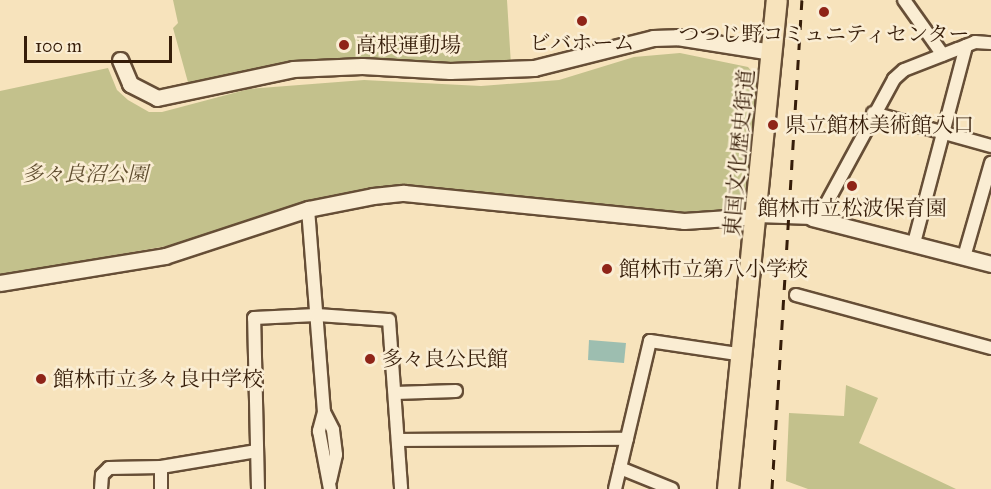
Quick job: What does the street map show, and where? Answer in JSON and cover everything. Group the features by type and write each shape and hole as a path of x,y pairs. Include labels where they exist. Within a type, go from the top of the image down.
{"highway":[{"name":"東国文化歴史街道","path":"728,489 758,216 777,0"}],"street":[{"path":"904,0 944,55"},
{"path":"815,218 873,113 899,74 991,33"},
{"path":"120,60 130,84 157,98 293,69 362,66 450,71 534,68 653,38 677,37 772,52"},
{"path":"970,44 991,43"},
{"path":"914,243 970,44"},
{"path":"873,113 991,146"},
{"path":"964,257 991,163"},
{"path":"0,283 165,256 348,198 404,193 684,220 758,216 815,218 991,264"},
{"path":"308,209 324,412 333,430 336,454 330,485"},
{"path":"796,295 991,348"},
{"path":"258,489 254,318 316,315 389,320 402,489"},
{"path":"615,489 650,341 744,355"},
{"path":"395,393 456,392"},
{"path":"398,440 627,439"},
{"path":"101,489 102,475 109,468 161,467 257,452"},
{"path":"161,467 161,489"},
{"path":"620,468 672,489"}],"green space":[{"name":"高根運動場","path":"173,0 507,0 511,65 487,67 425,62 189,86 173,28 178,23"},
{"name":"多々良沼公園","path":"680,53 748,67 758,79 748,203 743,210 686,213 414,186 364,189 327,196 190,242 0,275 0,91 108,68 117,90 128,100 149,112 162,112 249,89 364,80 481,86 559,80 634,57"},
{"path":"846,385 878,398 859,443 956,489 808,489 786,481 789,413 844,416"}],"shaded area":[{"path":"589,340 626,343 624,363 588,360"}],"railway":[{"path":"772,489 802,0"}],"place":[{"name":"つつじ野コミュニティセンター","path":"824,12"},
{"name":"ビバホーム","path":"582,21"},
{"name":"高根運動場","path":"344,45"},
{"name":"県立館林美術館入口","path":"773,125"},
{"name":"館林市立松波保育園","path":"852,186"},
{"name":"館林市立第八小学校","path":"607,269"},
{"name":"多々良公民館","path":"370,359"},
{"name":"館林市立多々良中学校","path":"41,379"}]}
